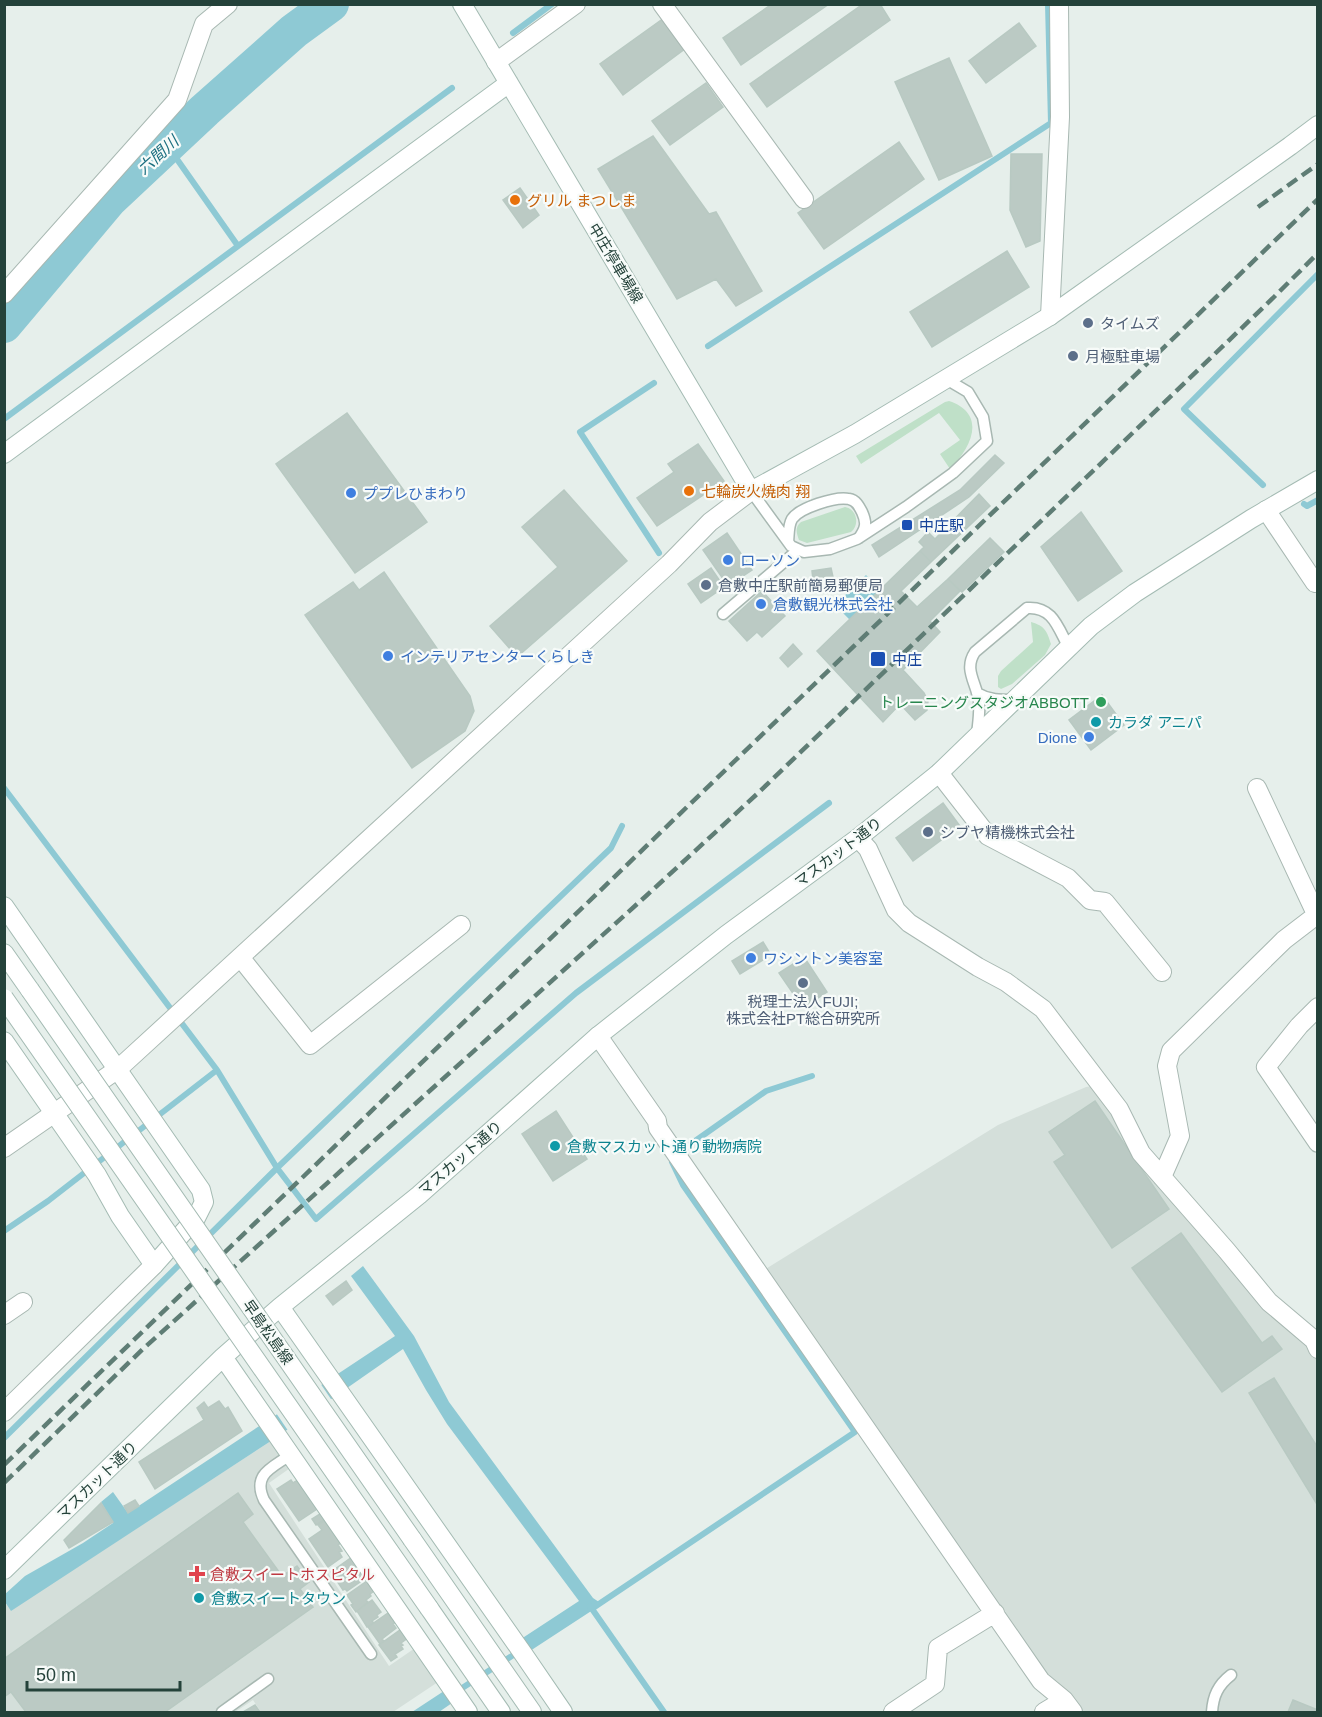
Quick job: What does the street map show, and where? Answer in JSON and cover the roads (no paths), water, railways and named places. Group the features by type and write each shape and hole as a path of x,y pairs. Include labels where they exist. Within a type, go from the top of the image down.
{"street":[{"path":"4,294 177,100 204,24 228,4"},
{"name":"中庄停車場線","path":"462,4 751,491"},
{"path":"496,62 576,4"},
{"path":"662,4 804,198"},
{"path":"1050,315 1060,117 1059,4"},
{"path":"4,454 509,83"},
{"path":"4,1148 118,1069 669,564 710,522 751,491 855,434 1050,315 1317,125"},
{"name":"マスカット通り","path":"4,1570 223,1358 279,1307 419,1195 598,1036 726,935 858,838 939,773 1091,626 1135,593 1317,480"},
{"path":"1266,510 1315,583"},
{"path":"939,773 988,836 1068,878 1090,900 1105,902 1162,972"},
{"path":"1162,1177 1180,1136 1167,1066 1171,1051 1284,940 1317,914 1257,788"},
{"path":"858,838 868,849 896,910 909,923 978,968 1006,982 1043,1009 1119,1109 1141,1153 1269,1302 1314,1340 1317,1349"},
{"path":"4,906 201,1190 204,1202 196,1218 154,1264 4,1412"},
{"path":"240,957 310,1046 461,925"},
{"name":"早島松島線","path":"4,953 532,1713"},
{"name":"早島松島線","path":"4,998 501,1713"},
{"path":"1317,1007 1266,1067 1317,1143"},
{"path":"598,1036 657,1121 658,1128 676,1155 1041,1681 1068,1706"},
{"path":"4,1041 92,1168 120,1216 154,1264"},
{"path":"4,1315 23,1302"},
{"path":"279,1307 563,1713"},
{"path":"223,1358 459,1700"},
{"path":"893,1713 935,1684 938,1648 995,1613"},
{"path":"1044,1713 1068,1706"}],"lane":[{"path":"751,491 791,546 798,550 804,552 830,549 857,539 953,473 987,441 983,417 968,392 946,379"},
{"path":"788,542 789,526 793,517 810,507 836,499 850,499 859,504 866,521 865,529 857,539"},
{"path":"723,614 798,550"},
{"path":"977,736 979,700 970,670 970,659 975,652 1028,608 1045,611 1053,618 1069,648"},
{"path":"977,693 992,699 1014,700"},
{"path":"291,1455 263,1475 260,1482 261,1493 370,1654"},
{"path":"1212,1713 1212,1706 1220,1683 1231,1676"},
{"path":"222,1713 268,1679"}],"water":[{"path":"866,575 880,590 850,620 835,605"},
{"path":"363,1266 414,1336 449,1402 593,1598 602,1604 530,1651 521,1639 579,1601 447,1424 403,1349 274,1439 11,1611 5,1602 4,1595 25,1576 113,1523 101,1502 113,1492 128,1513 395,1336 351,1276"},
{"path":"444,1691 452,1703 439,1712 412,1712"}],"waterway":[{"name":"六間川","path":"4,325 110,199 294,31 331,4"},
{"path":"513,33 552,4"},
{"path":"708,346 1051,123 1048,4"},
{"path":"4,419 452,88"},
{"path":"167,145 238,246"},
{"path":"1263,485 1184,409 1318,274"},
{"path":"654,383 580,432 659,553"},
{"path":"1304,504 1307,506 1318,500"},
{"path":"4,788 217,1070 277,1168 4,1438"},
{"path":"622,826 611,848 277,1168 316,1219 576,993 829,803"},
{"path":"4,1231 48,1201 217,1070"},
{"path":"678,1153 766,1091 812,1076"},
{"path":"593,1608 855,1432 683,1185 672,1162"},
{"path":"590,1606 664,1712"},
{"path":"456,1692 518,1652"}],"railway":[{"path":"1258,207 1318,164"},
{"path":"4,1465 1318,199"},
{"path":"4,1483 143,1349 757,794 1318,253"}],"place":[{"name":"グリル まつしま","path":"515,200"},
{"name":"タイムズ","path":"1088,323"},
{"name":"月極駐車場","path":"1073,356"},
{"name":"七輪炭火焼肉 翔","path":"689,491"},
{"name":"ププレひまわり","path":"351,493"},
{"name":"中庄駅","path":"907,525"},
{"name":"ローソン","path":"728,560"},
{"name":"倉敷中庄駅前簡易郵便局","path":"706,585"},
{"name":"倉敷観光株式会社","path":"761,604"},
{"name":"インテリアセンターくらしき","path":"388,656"},
{"name":"中庄","path":"878,659"},
{"name":"トレーニングスタジオABBOTT","path":"1101,702"},
{"name":"カラダ アニパ","path":"1096,722"},
{"name":"Dione","path":"1089,737"},
{"name":"シブヤ精機株式会社","path":"928,832"},
{"name":"ワシントン美容室","path":"751,958"},
{"name":"税理士法人FUJI; 株式会社PT総合研究所","path":"803,983"},
{"name":"倉敷マスカット通り動物病院","path":"555,1146"},
{"name":"倉敷スイートホスピタル","path":"197,1574"},
{"name":"倉敷スイートタウン","path":"199,1598"}]}
